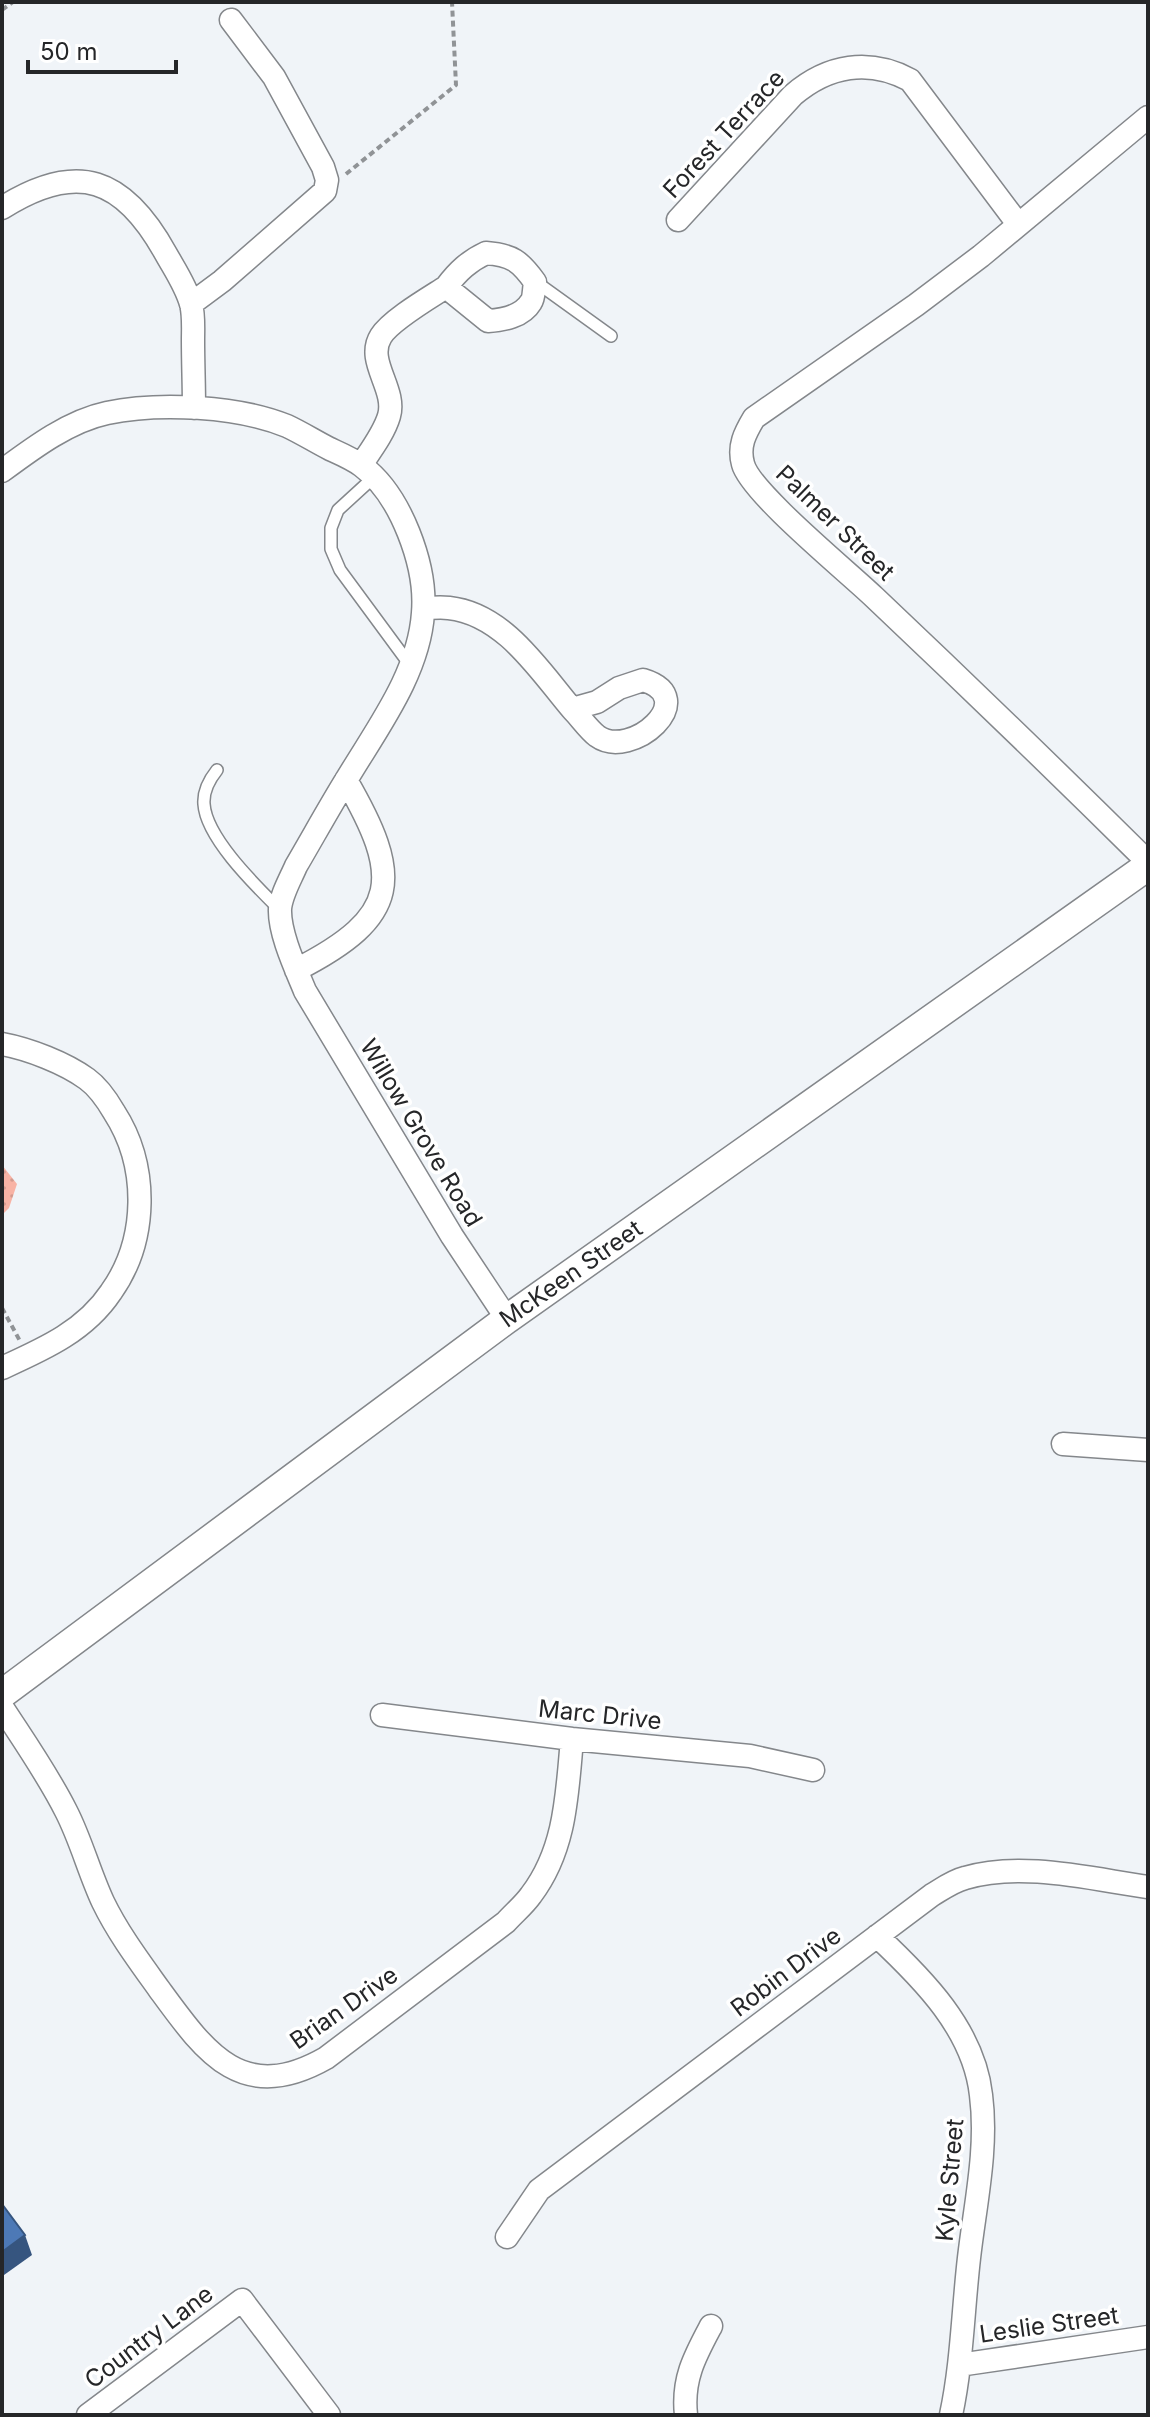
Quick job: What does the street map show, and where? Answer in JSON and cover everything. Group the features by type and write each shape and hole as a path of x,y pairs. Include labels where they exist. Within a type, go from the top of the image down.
{"street":[{"path":"191,304 222,281 325,191 327,180 285,95 260,56 231,20"},
{"name":"Forest Terrace","path":"678,220 806,84 838,70 874,67 892,70 910,80 1018,224"},
{"name":"Palmer Street","path":"1148,117 981,256 754,418 742,438 743,465 756,486 772,503 872,595 1148,864"},
{"path":"2,208 36,189 70,180 89,181 110,189 129,203 145,221 191,304 194,408"},
{"path":"368,471 389,416 389,393 377,358 377,346 389,327 446,287 457,272 486,253 504,254 522,264 535,282 531,302 519,313 505,320 488,321 446,287"},
{"path":"2,471 71,426 105,413 150,406 194,408 246,415 286,426 368,471 391,500 407,529 418,564 423,624 410,665 393,703 296,866 280,911"},
{"path":"424,608 451,608 491,623 509,637 572,709"},
{"path":"296,970 321,958 360,927 378,905 385,885 383,861 376,838 346,780"},
{"name":"McKeen Street","path":"2,1694 507,1319 1148,864"},
{"name":"Willow Grove Road","path":"280,911 305,991 444,1223 507,1319"},
{"path":"2,1044 32,1052 88,1079 121,1122 136,1168 140,1192 136,1237 126,1266 111,1292 72,1332 2,1368"},
{"path":"1063,1444 1148,1450"},
{"name":"Brian Drive","path":"2,1707 67,1813 103,1902 126,1943 209,2052 244,2072 262,2076 297,2073 326,2058 506,1922 530,1897 561,1832 566,1813 572,1739"},
{"name":"Marc Drive","path":"382,1715 572,1739 750,1756 813,1770"},
{"name":"Robin Drive","path":"507,2237 539,2190 932,1895 963,1878 997,1871 1033,1871 1148,1887"},
{"name":"Kyle Street","path":"877,1936 914,1971 956,2028 968,2049 981,2095 983,2141 951,2415"},
{"name":"Country Lane","path":"88,2415 242,2300 329,2415"},
{"path":"686,2415 690,2366 711,2326"},
{"name":"Leslie Street","path":"959,2365 1148,2337"}],"lane":[{"path":"535,282 611,336"},
{"path":"368,471 338,510 331,528 331,549 340,570 410,665"},
{"name":"Willow Grove Road","path":"217,770 208,782 205,793 203,805 207,819 232,859 280,911"}],"path":[{"path":"2,10 13,2"},
{"path":"325,191 456,85 452,2"},
{"path":"2,1308 28,1357"}],"shaded area":[{"path":"2,1165 17,1184 9,1208 2,1215"}],"building":[{"path":"2,2204 25,2235 2,2252"}]}
